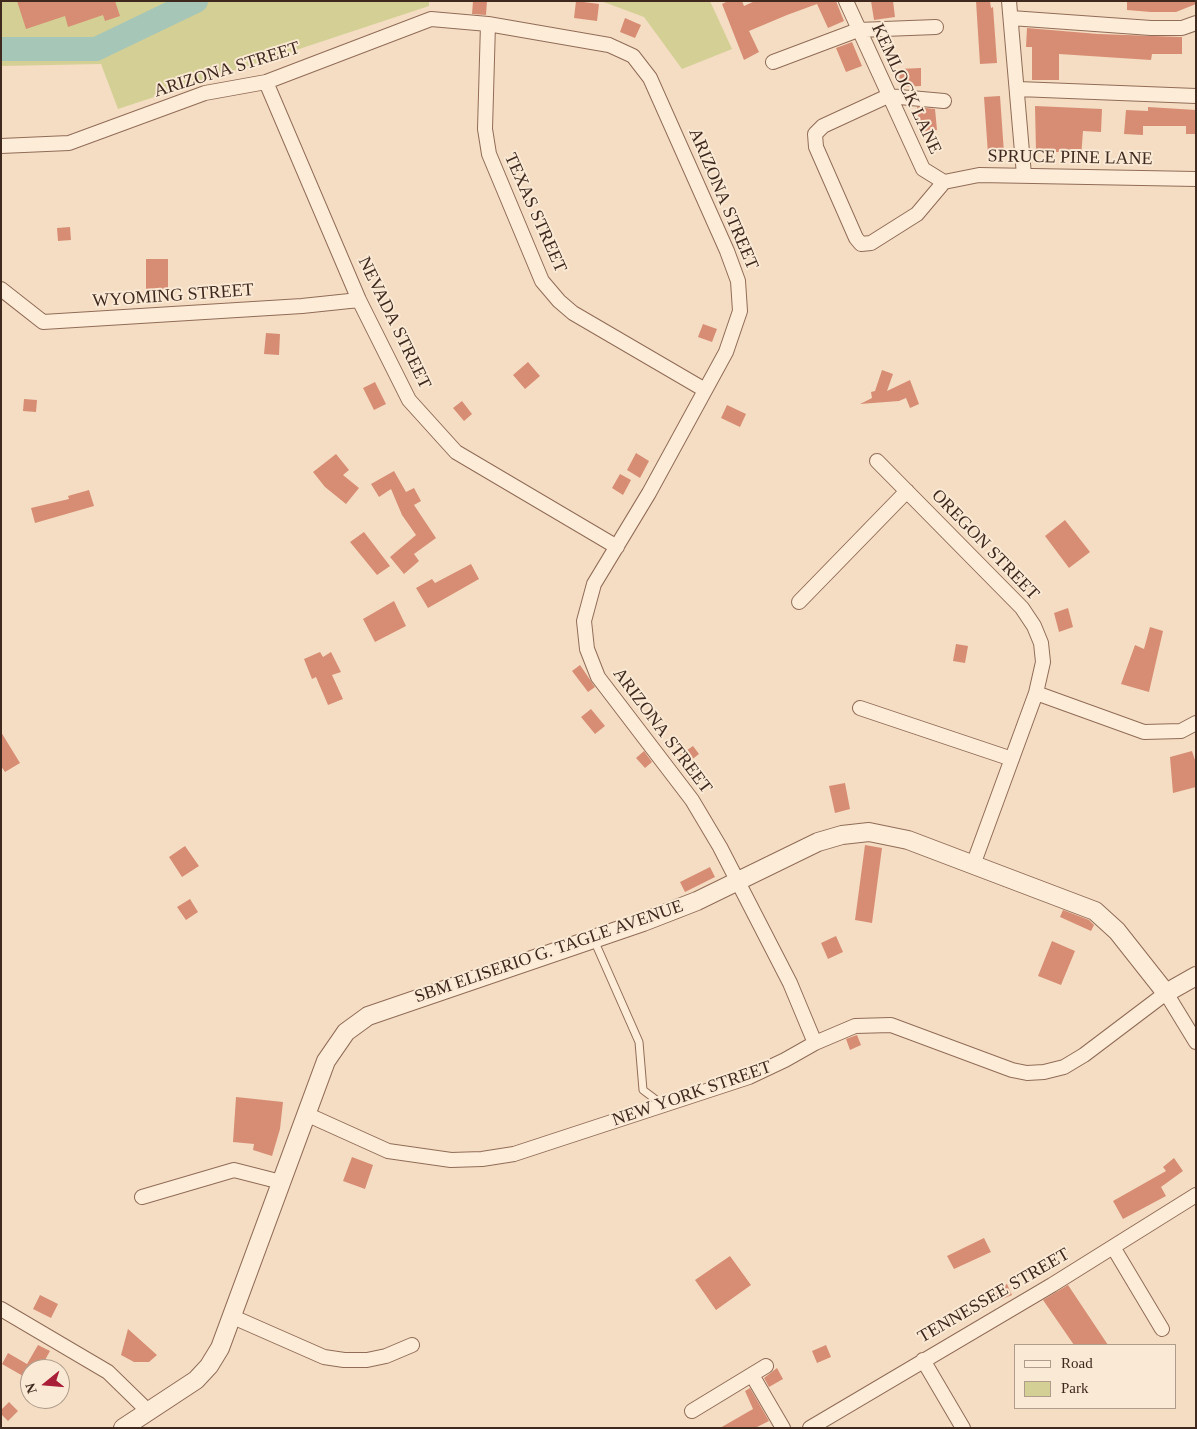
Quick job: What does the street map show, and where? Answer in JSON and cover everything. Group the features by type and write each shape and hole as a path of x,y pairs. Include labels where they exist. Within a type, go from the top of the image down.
{"street":[{"name":"KEMLOCK LANE","path":"846,1 923,169 944,182"},
{"path":"1009,1 1024,175"},
{"path":"1011,18 1151,28 1182,28 1196,24"},
{"name":"ARIZONA STREET","path":"1,146 69,143 205,93 266,82 431,19 488,24 609,45 633,56 650,78 727,251 738,281 740,311 726,352 650,493 594,584 584,621 587,649 598,678 692,800 737,880 790,982 815,1042"},
{"name":"TEXAS STREET","path":"488,24 485,129 489,154 542,281 559,301 573,313 705,390"},
{"path":"773,62 858,30 936,27"},
{"name":"NEVADA STREET","path":"266,82 359,300 409,400 456,452 617,547"},
{"path":"1018,88 1196,96"},
{"path":"944,102 888,96 823,126 815,134 816,147 856,238 861,244 871,243 917,214 944,182"},
{"name":"SPRUCE PINE LANE","path":"944,182 979,175 1196,179"},
{"name":"WYOMING STREET","path":"1,289 42,322 302,306 359,300"},
{"name":"OREGON STREET","path":"877,460 1022,608 1034,626 1041,643 1043,662 1036,693 973,865"},
{"path":"799,602 907,491"},
{"path":"1036,693 1144,732 1181,730 1196,723"},
{"path":"860,708 1012,759"},
{"name":"SBM ELISERIO G. TAGLE AVENUE","path":"123,1428 196,1380 209,1366 220,1348 233,1317 306,1114 333,1049 346,1032 368,1016 399,1004 594,940 697,901 818,842 842,835 869,832 908,840 1094,911 1117,931 1166,993 1196,1042"},
{"name":"NEW YORK STREET","path":"306,1114 388,1151 451,1160 482,1159 514,1154 749,1077 785,1060 815,1042 854,1026 891,1024 1012,1070 1027,1073 1044,1072 1064,1067 1084,1055 1166,993 1196,976"},
{"path":"142,1198 234,1170 281,1182"},
{"name":"TENNESSEE STREET","path":"810,1428 1114,1247 1196,1195"},
{"path":"1114,1247 1162,1329"},
{"path":"1,1309 108,1372 149,1412"},
{"path":"233,1317 324,1357 344,1360 367,1360 386,1356 412,1345"},
{"path":"923,1360 962,1428"},
{"path":"692,1411 766,1366"},
{"path":"752,1374 783,1428"}],"lane":[{"path":"594,940 639,1042 643,1090 664,1105"}],"green space":[{"path":"1,1 429,1 429,6 118,109 101,64 1,66"},
{"path":"601,1 710,1 732,49 682,69 644,17"}],"building":[{"path":"17,1 115,1 120,16 105,21 103,15 68,27 65,16 26,29"},
{"path":"473,1 487,1 486,15 472,14"},
{"path":"576,1 599,4 597,21 574,18"},
{"path":"728,1 742,1 744,6 755,1 836,1 844,21 828,28 817,4 787,15 749,31 759,52 744,60 722,4"},
{"path":"871,1 893,1 895,17 874,20"},
{"path":"976,1 990,1 991,8 993,7 997,63 980,64"},
{"path":"1127,1 1196,1 1196,4 1176,12 1151,12 1127,10"},
{"path":"625,18 641,25 635,38 620,32"},
{"path":"1027,28 1098,34 1182,37 1182,54 1152,54 1151,60 1059,54 1059,80 1032,80 1032,47 1026,47"},
{"path":"852,42 862,66 846,72 836,48"},
{"path":"921,68 921,86 900,87 899,69"},
{"path":"1000,96 1004,153 988,154 984,97"},
{"path":"1035,106 1102,109 1101,132 1083,131 1081,158 1065,157 1065,152 1036,152"},
{"path":"917,107 935,109 937,130 920,132"},
{"path":"1148,107 1196,110 1196,134 1186,134 1186,126 1143,126 1143,135 1124,134 1126,110 1148,111"},
{"path":"70,227 71,240 58,241 57,228"},
{"path":"146,259 168,259 168,291 146,291"},
{"path":"703,324 717,329 712,342 698,337"},
{"path":"266,333 280,334 279,355 264,354"},
{"path":"528,362 540,376 525,389 513,375"},
{"path":"882,370 893,374 887,391 910,380 919,404 910,408 906,398 899,401 860,404 872,398 871,392 875,391"},
{"path":"375,382 386,404 374,410 363,388"},
{"path":"24,399 37,400 36,412 23,411"},
{"path":"462,401 472,414 464,421 453,408"},
{"path":"727,405 746,414 740,427 721,418"},
{"path":"636,453 649,461 640,478 627,470"},
{"path":"336,454 349,470 343,475 359,488 346,504 325,487 313,472"},
{"path":"394,471 406,492 414,488 421,501 414,505 436,538 414,554 419,561 404,574 390,557 416,535 402,515 391,489 379,497 371,484"},
{"path":"620,474 631,480 623,495 612,488"},
{"path":"89,490 94,506 35,523 31,508 69,499 68,496"},
{"path":"1065,520 1090,552 1069,568 1045,536"},
{"path":"364,532 390,566 377,575 350,542"},
{"path":"471,564 479,579 428,608 416,588 432,579 435,583"},
{"path":"394,601 406,626 375,642 363,619"},
{"path":"1068,608 1073,627 1059,632 1054,613"},
{"path":"1150,627 1163,631 1149,692 1121,684 1135,645 1144,649"},
{"path":"956,644 968,646 965,663 953,661"},
{"path":"320,652 323,657 331,652 341,672 332,675 343,699 328,705 316,677 312,679 304,659"},
{"path":"580,665 595,687 588,692 572,671"},
{"path":"591,709 605,726 595,734 581,717"},
{"path":"1,732 20,763 5,772 1,766"},
{"path":"693,746 699,754 686,764 680,755"},
{"path":"644,751 652,762 645,768 636,758"},
{"path":"1192,751 1196,763 1196,787 1173,793 1170,757"},
{"path":"845,783 850,809 835,813 829,786"},
{"path":"865,845 882,848 872,923 855,920"},
{"path":"185,846 199,866 182,877 169,857"},
{"path":"710,867 715,877 685,892 680,882"},
{"path":"190,899 198,912 186,920 177,907"},
{"path":"1063,910 1089,920 1094,925 1091,931 1060,917"},
{"path":"836,936 843,952 828,959 821,943"},
{"path":"1052,941 1075,951 1061,985 1038,976"},
{"path":"857,1035 861,1045 850,1050 846,1039"},
{"path":"236,1097 283,1102 280,1129 272,1156 253,1150 254,1144 233,1142"},
{"path":"352,1157 373,1165 365,1189 343,1181"},
{"path":"1174,1158 1183,1171 1161,1187 1166,1196 1123,1219 1113,1201 1166,1171 1163,1167"},
{"path":"984,1238 991,1252 954,1269 947,1256"},
{"path":"730,1256 751,1285 716,1310 695,1280"},
{"path":"1007,1284 1012,1295 1000,1300 995,1290"},
{"path":"1068,1285 1107,1344 1073,1344 1043,1300"},
{"path":"40,1295 58,1304 51,1318 33,1309"},
{"path":"128,1329 157,1355 149,1362 134,1362 121,1355"},
{"path":"38,1345 50,1351 46,1359 30,1359"},
{"path":"826,1345 831,1357 817,1363 812,1351"},
{"path":"8,1353 20,1360 20,1374 2,1364"},
{"path":"777,1368 783,1379 769,1387 764,1378"},
{"path":"750,1388 769,1421 755,1428 720,1428 753,1409 745,1391"},
{"path":"9,1402 18,1411 8,1421 1,1414 1,1410"}],"waterway":[{"path":"1,49 96,49 196,1"}]}
